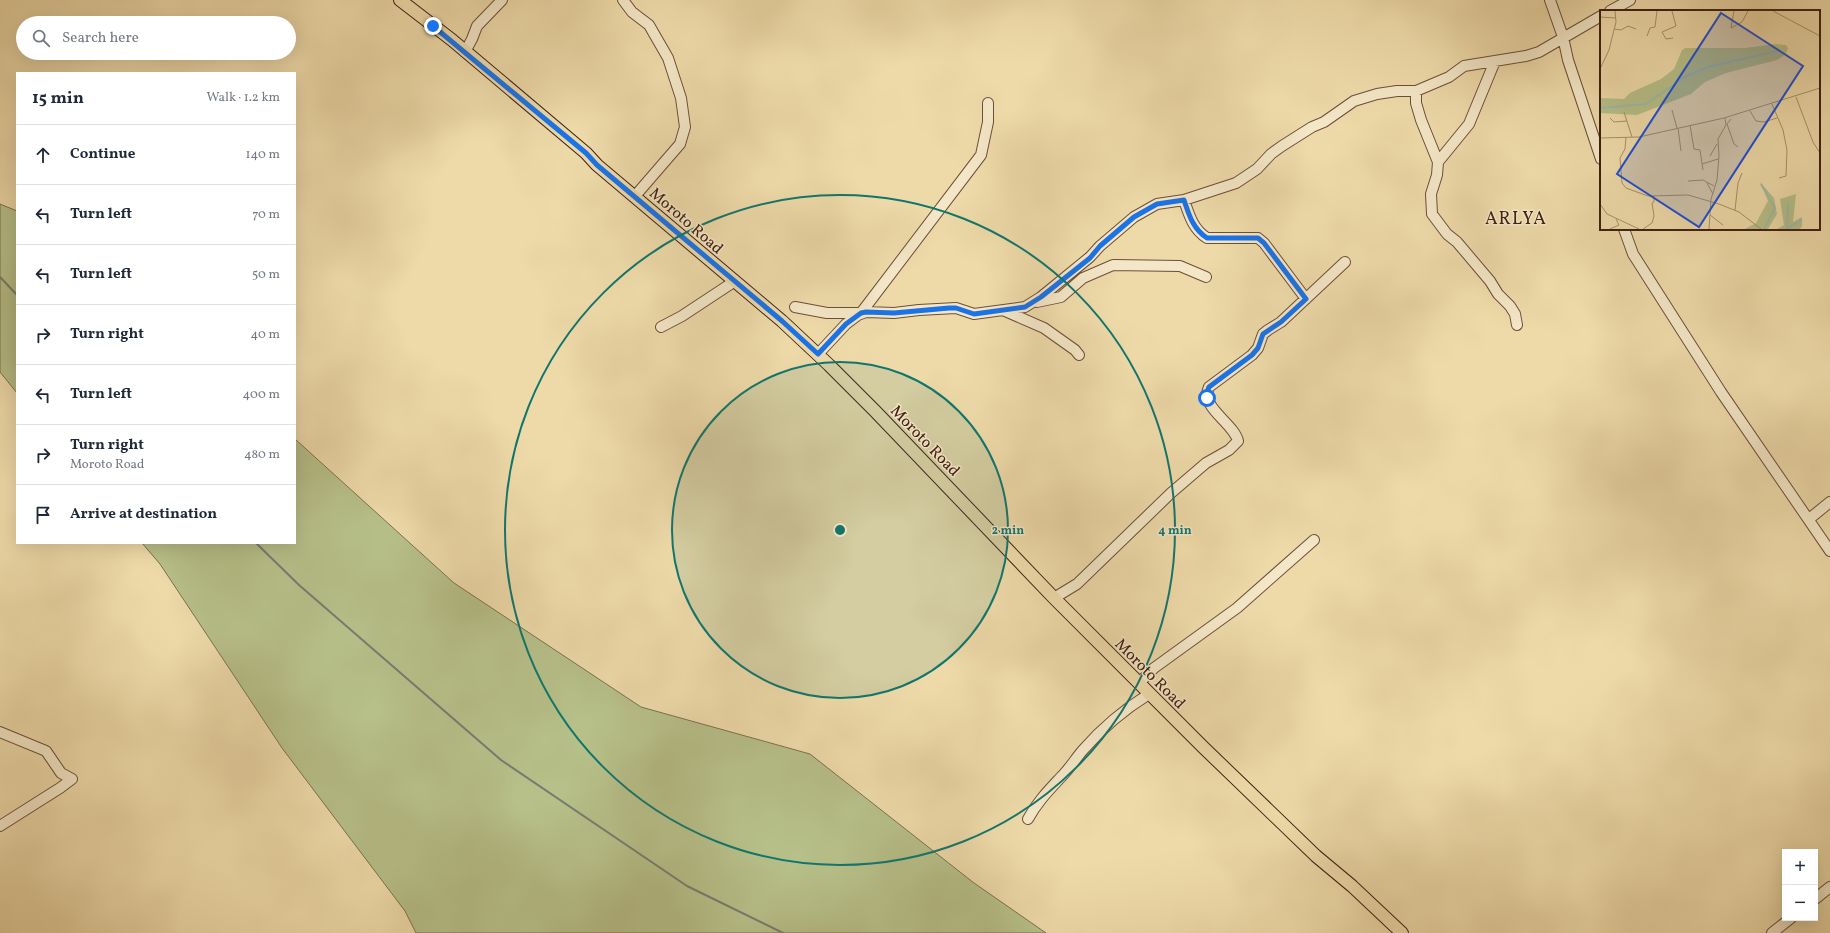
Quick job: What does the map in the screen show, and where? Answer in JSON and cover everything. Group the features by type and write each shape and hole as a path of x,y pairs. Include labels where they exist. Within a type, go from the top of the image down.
{"main road":[{"name":"Moroto Road","path":"400,0 465,52 782,321 818,354 1149,694 1254,797 1402,933"}],"street":[{"path":"465,52 477,26 502,0"},
{"path":"623,0 632,12 649,25 668,58 681,98 685,127 680,144 635,196"},
{"path":"1550,0 1600,156"},
{"path":"1612,10 1630,0"},
{"path":"795,307 827,313 894,313 956,308 974,314 1025,307 1090,258 1100,246 1134,217 1157,204 1184,200 1236,183 1257,169 1271,154 1282,146 1312,127 1324,122 1354,101 1377,94 1397,91 1416,91 1450,77 1464,66 1539,52 1600,17"},
{"path":"1438,162 1469,124 1495,61"},
{"path":"1416,91 1416,103 1419,114 1438,162 1437,175 1430,194 1432,214 1447,234 1457,242 1490,281 1498,294 1510,306 1515,314 1517,325"},
{"path":"818,354 846,324 861,313 981,155 988,122 988,103"},
{"path":"1184,200 1197,230 1207,238 1258,238 1264,243 1306,299"},
{"path":"1624,230 1633,254 1721,392 1830,551"},
{"path":"1054,598 1077,584 1171,493 1206,463 1235,446 1238,441 1237,434 1210,404 1207,398 1209,387 1252,355 1258,348 1263,334 1281,322 1345,262"},
{"path":"1033,302 1061,296 1084,278 1113,266 1180,266 1206,277"},
{"path":"661,327 682,316 735,281"},
{"path":"1005,310 1044,328 1075,350 1079,355"},
{"path":"1809,519 1830,502"},
{"path":"1139,683 1154,668 1237,608 1314,540"},
{"path":"1028,819 1035,806 1046,792 1063,775 1084,749 1129,707 1149,694"},
{"path":"0,732 46,751 61,773 72,779 0,826"},
{"path":"1818,897 1830,887"},
{"path":"1772,933 1787,921"}],"green space":[{"path":"0,204 16,211 16,392 0,372"},
{"path":"296,440 454,583 641,707 810,754 974,883 1046,933 416,933 405,911 282,748 160,564 143,544 296,544"}],"waterway":[{"path":"0,277 16,294"},
{"path":"257,544 299,585 501,760 687,886 783,933"}],"district":[{"name":"ARLYA","path":"1516,218"}],"route":[{"path":"433,26 452,40 560,133 586,153 597,165 690,242 818,354 846,324 861,313 894,313 956,308 970,314 984,314 1025,307 1041,297 1090,258 1100,246 1134,217 1157,204 1184,200 1191,220 1197,230 1207,238 1258,238 1264,243 1306,299 1281,322 1263,334 1258,348 1252,355 1209,387 1207,398"}]}
